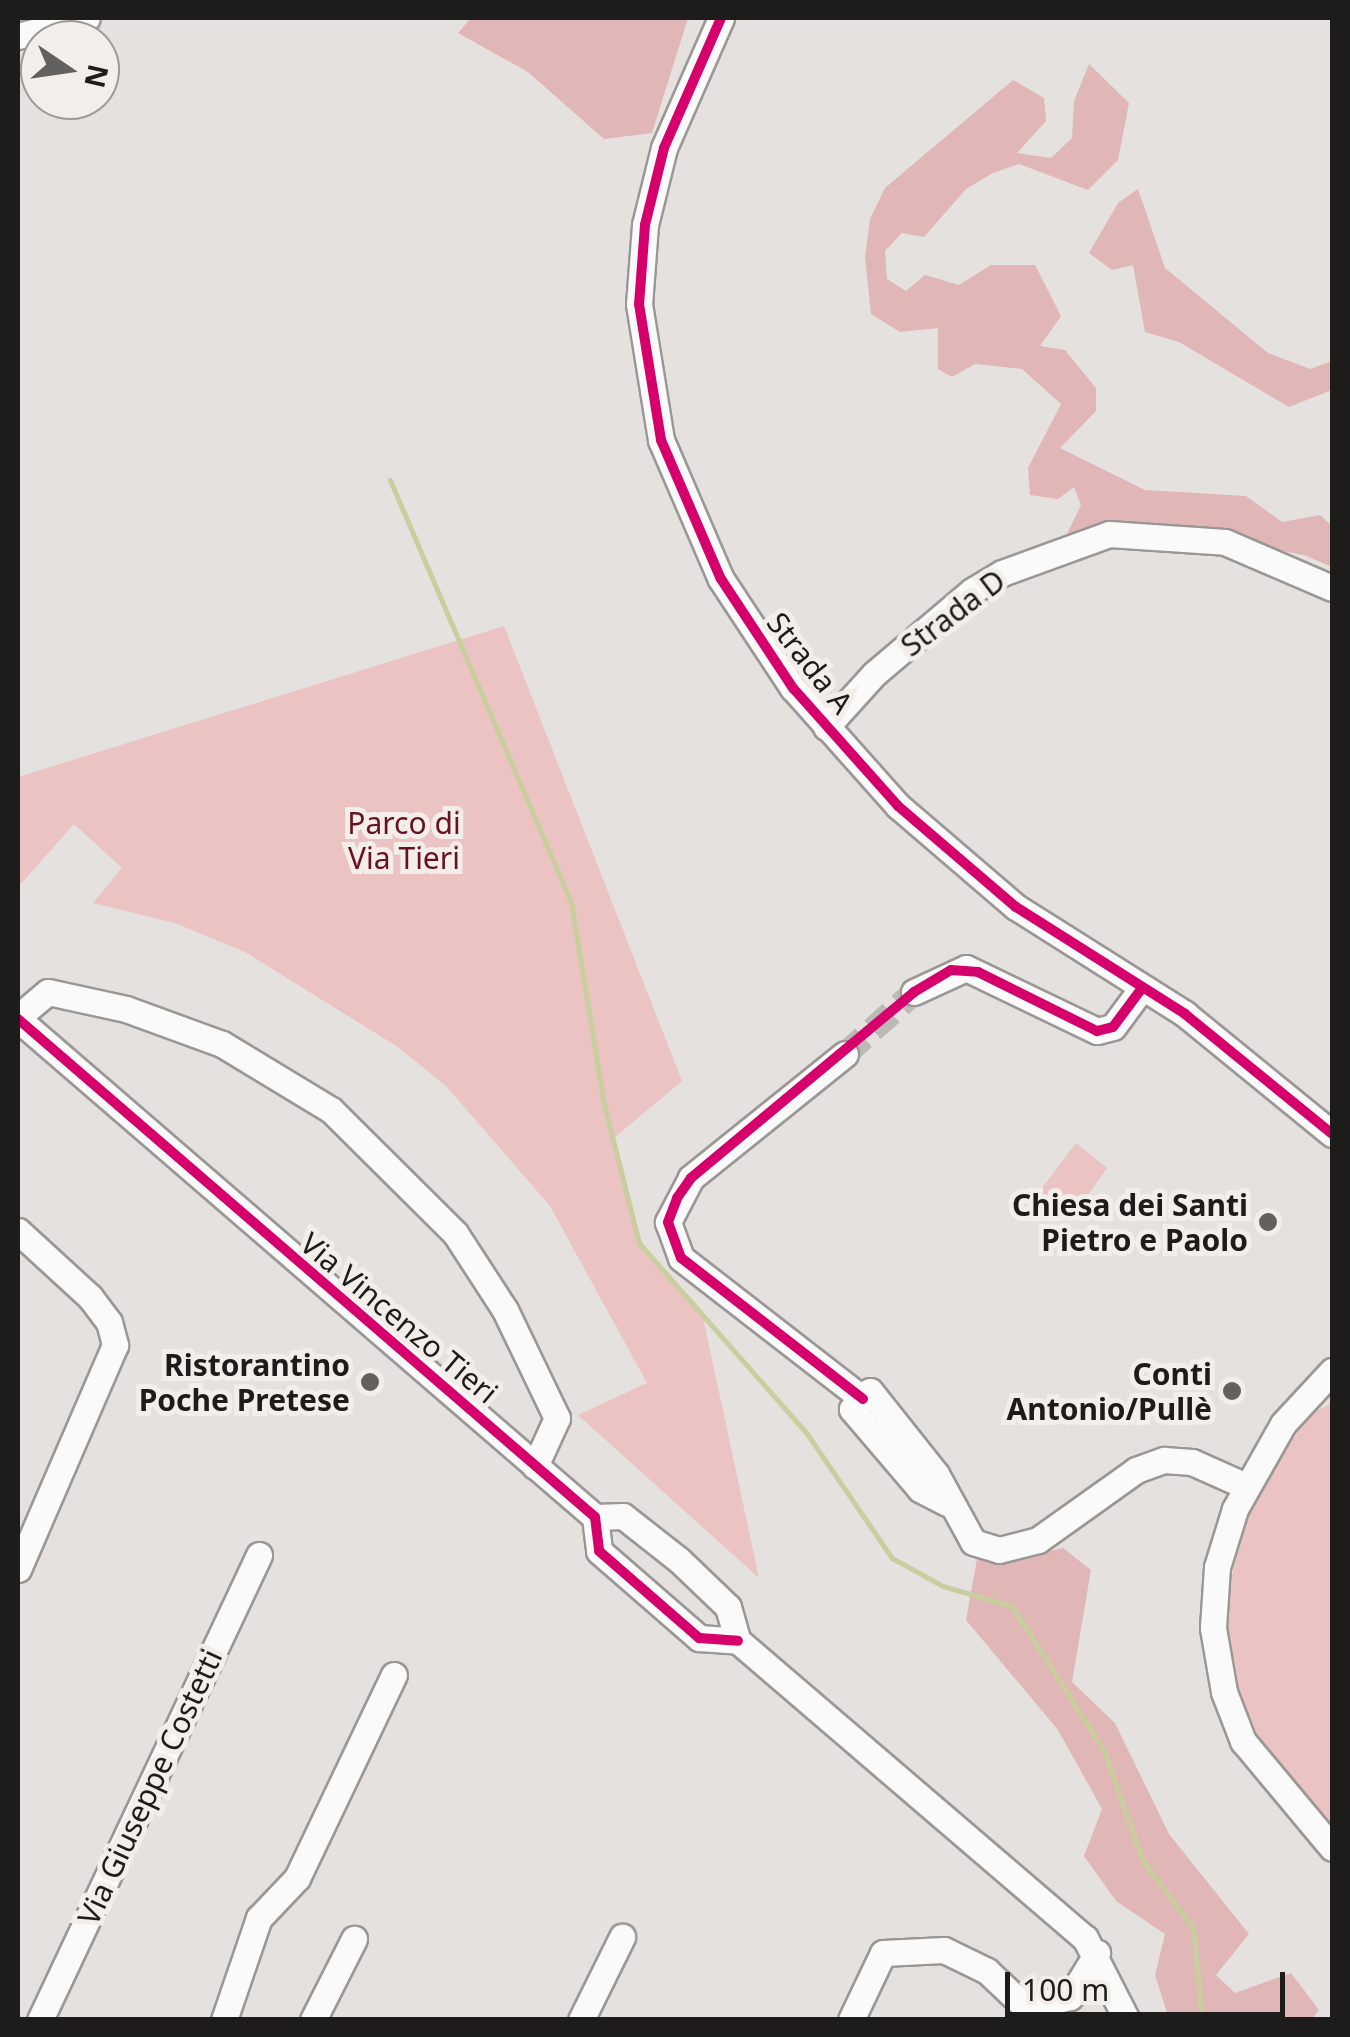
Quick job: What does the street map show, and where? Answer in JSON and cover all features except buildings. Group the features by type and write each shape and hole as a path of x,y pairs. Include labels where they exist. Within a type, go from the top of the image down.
{"street":[{"path":"18,36 87,18"},
{"name":"Strada A","path":"722,18 677,112 654,186 641,262 641,344 661,440 704,544 739,612 826,726 898,806 983,882 1142,988 1288,1093 1332,1134"},
{"name":"Strada D","path":"826,726 874,674 972,592 1002,573 1109,534 1225,542 1332,588"},
{"path":"914,992 966,968 1097,1031 1113,1027 1142,988"},
{"path":"18,1018 48,992 126,1009 222,1044 331,1110 455,1234 505,1310 556,1418 535,1466"},
{"name":"Via Vincenzo Tieri","path":"18,1018 594,1517"},
{"path":"846,1054 691,1178 668,1222 681,1258 863,1399 870,1391 936,1474 947,1503 973,1542 999,1550 1038,1540 1136,1470 1164,1460 1192,1462 1246,1486"},
{"path":"18,1231 90,1297 108,1322 114,1345 18,1569"},
{"path":"1329,1370 1282,1424 1246,1486 1217,1568 1213,1628 1218,1670 1256,1762 1332,1848"},
{"path":"738,1641 699,1638 603,1555 594,1517 623,1516 726,1604 738,1641 1096,1954 1127,2020"},
{"path":"603,1555 631,1523"},
{"name":"Via Giuseppe Costetti","path":"40,2020 259,1555"},
{"path":"699,1638 726,1604"},
{"path":"224,2020 259,1918 297,1878 394,1674"},
{"path":"581,2020 622,1937"},
{"path":"313,2020 354,1939"},
{"path":"851,2020 884,1953 944,1950 987,1971 1033,2013 1070,1997 1096,1954"}],"green space":[{"name":"Parco di Via Tieri","path":"504,626 682,1081 614,1138 639,1243 702,1313 759,1578 578,1415 647,1383 550,1206 446,1086 398,1047 245,952 175,923 93,903 122,868 74,824 18,887 18,777"},
{"path":"1076,1143 1107,1168 1070,1220 1036,1196"},
{"path":"1332,1403 1332,1834 1279,1785 1226,1661 1226,1596 1256,1490 1311,1414"}],"shaded area":[{"path":"471,18 688,18 652,133 604,139 528,72 458,33"},
{"path":"1089,64 1129,103 1118,160 1088,190 1019,164 993,173 966,189 924,237 902,233 885,251 887,279 906,291 925,275 959,285 991,265 1035,265 1061,316 1040,346 1065,350 1096,388 1096,411 1060,448 1145,490 1246,496 1282,522 1320,515 1332,526 1332,567 1304,555 1122,521 1066,536 1081,505 1074,487 1058,499 1030,495 1028,468 1061,404 1022,369 975,364 952,377 938,369 938,328 900,332 871,314 865,257 870,219 885,188 1013,80 1044,98 1046,121 1017,153 1051,158 1072,138 1074,101"},
{"path":"1138,189 1165,268 1268,353 1310,369 1332,361 1332,390 1289,407 1179,342 1145,332 1133,265 1112,270 1089,253 1118,203"},
{"path":"1063,1548 1091,1570 1072,1682 1115,1723 1169,1834 1249,1934 1216,1975 1235,1993 1291,1973 1319,2010 1312,2019 1169,2019 1155,1975 1165,1934 1116,1901 1084,1856 1102,1809 1058,1730 966,1620 977,1559 1005,1561"}],"waterway":[{"path":"390,480 571,902 603,1100 639,1243 805,1431 892,1558 943,1586 1012,1606 1104,1751 1143,1861 1193,1928 1202,2020"}],"tunnel":[{"path":"845,1054 914,992"}],"cycle path":[{"path":"721,18 664,148 645,225 639,304 661,440 721,579 793,688 898,806 1016,907 1185,1014 1332,1134"},
{"path":"863,1399 681,1258 668,1222 677,1198 691,1178 914,992 951,970 978,972 1097,1031 1113,1027 1142,988"},
{"path":"18,1019 595,1517 599,1551 699,1638 738,1641"}],"place":[{"name":"Chiesa dei Santi Pietro e Paolo","path":"1268,1222"},
{"name":"Ristorantino Poche Pretese","path":"370,1382"},
{"name":"Conti Antonio/Pullè","path":"1232,1391"}]}
